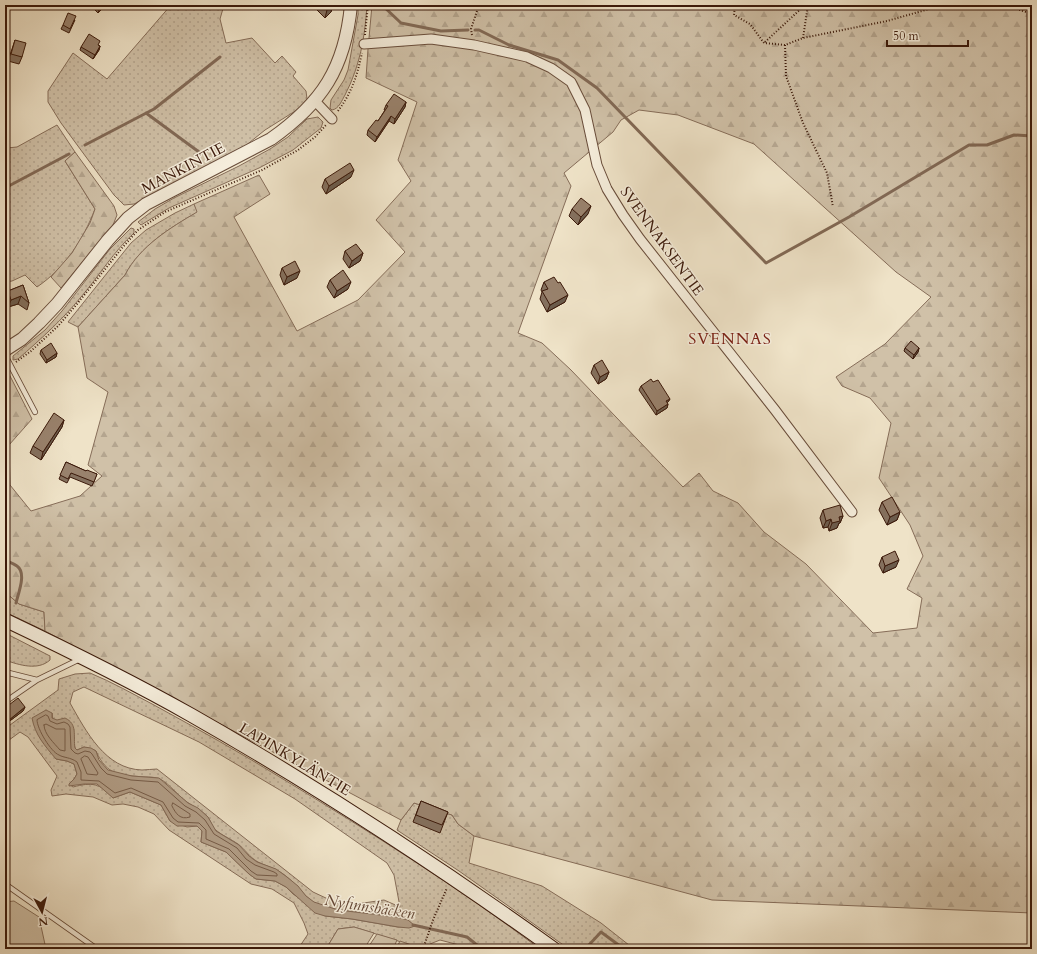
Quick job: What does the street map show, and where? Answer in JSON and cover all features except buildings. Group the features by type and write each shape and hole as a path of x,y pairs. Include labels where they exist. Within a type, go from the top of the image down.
{"main road":[{"name":"LAPINKYLÄNTIE","path":"5,620 139,687 205,723 364,820 554,949"}],"street":[{"name":"MANKINTIE","path":"5,350 22,339 39,324 128,218 146,204 271,139 289,126 315,101 335,69 348,26 351,5"},
{"name":"SVENNAKSENTIE","path":"364,44 431,39 474,45 527,57 551,68 571,82 585,110 597,165 606,188 623,215 640,240 775,410 852,512"},
{"path":"315,101 332,119"}],"lane":[{"path":"5,355 36,412"},
{"path":"5,702 37,680 82,658"},
{"path":"5,672 37,680"},
{"path":"5,695 11,698"},
{"path":"5,884 97,949"}],"path":[{"path":"364,44 368,5"},
{"path":"474,45 471,30 479,5"},
{"path":"735,5 734,16 750,24 764,43 785,45 803,38 887,21 943,5"},
{"path":"764,43 807,5"},
{"path":"803,38 807,5"},
{"path":"1005,5 1032,14"},
{"path":"785,45 786,76 803,123 827,173 834,207"},
{"path":"11,366 31,352 58,326 122,248 143,227 165,212 262,170"},
{"path":"424,949 433,920 446,889 453,879"}],"green space":[{"path":"171,5 224,5 220,19 226,43 252,38 275,63 282,56 296,72 293,76 306,91 307,99 300,108 265,130 239,151 147,198 134,204 124,205 114,195 61,123 48,102 48,91 73,53 107,79"},
{"path":"358,5 367,5 361,51 345,95 338,106 332,110 330,108 331,100 344,80 348,70 358,15"},
{"path":"372,5 1032,5 1032,913 712,900 474,836 458,824 452,815 414,803 401,820 45,631 44,612 19,604 5,592 5,376 9,374 32,419 9,445 10,485 31,511 80,496 102,476 88,465 108,392 87,378 78,327 125,275 131,265 147,247 166,231 197,212 194,204 259,175 270,194 234,217 297,331 358,300 405,252 376,220 411,181 398,160 417,102 366,78","holes":["639,110 678,115 754,144 896,272 931,297 885,344 836,377 842,386 870,398 891,423 879,478 910,525 923,556 907,589 922,598 917,628 873,633 806,564 764,532 738,503 713,491 699,473 683,487 571,370 542,343 518,333 571,186 564,173 613,132 621,120"]},
{"path":"318,117 323,122 321,128 293,150 259,168 169,208 141,225 138,222 155,209 174,198 270,149 288,137 307,119"},
{"path":"57,125 75,152 65,161 95,209 79,242 64,262 47,279 37,287 25,275 12,281 5,282 5,144 7,148 17,147"},
{"path":"75,152 114,206 117,215 113,225 61,288 51,277 72,253 90,223 95,209 65,161"},
{"path":"194,204 198,212 177,224 148,246 131,265 125,275 78,327 68,322 131,243 146,230"},
{"path":"131,228 134,229 134,233 74,305 35,344 18,359 13,360 13,356 45,330 62,311 110,249"},
{"path":"5,592 19,604 44,612 45,631 5,612"},
{"path":"5,633 50,656 50,660 40,665 28,666 5,660"},
{"path":"90,673 130,692 219,741 348,819 413,861 509,926 540,949 467,949 463,946 440,940 430,944 428,949 423,949 354,927 338,929 326,949 298,949 308,934 294,903 272,889 251,884 169,830 154,814 138,807 123,804 112,805 93,797 66,794 52,796 51,790 57,776 28,737 20,732 5,743 5,732 10,725 58,690 59,679 75,674","holes":["84,687 199,742 295,799 387,863 394,875 400,907 384,900 343,906 313,892 157,769 142,770 129,768 117,763 98,747 70,703 73,692","52,718 63,727 77,750 84,747 96,751 105,765 115,773 155,777 164,781 184,799 207,816 215,830 238,844 255,860 284,874 313,902 324,907 338,910 381,914 395,917 406,920 415,926 398,927 325,916 293,894 286,887 275,881 256,879 226,852 201,842 202,831 197,826 187,827 170,821 161,805 130,792 113,798 104,789 91,784 73,787 69,784 77,774 74,764 56,759"]},
{"path":"414,803 452,815 458,824 474,836 469,863 542,886 601,923 634,949 569,949 459,871 397,830 401,820"},
{"path":"14,901 39,917 46,949 11,949 5,927 5,902"},
{"path":"354,927 374,933 364,949 326,949 338,929"},
{"path":"377,934 397,940 393,949 367,949"},
{"path":"400,941 420,948 396,949"}],"water":[{"path":"46,710 52,713 52,718 57,720 65,718 72,724 75,748 77,750 84,747 91,748 96,751 99,760 108,770 132,776 159,778 188,803 198,808 208,817 216,831 239,845 257,862 276,869 298,886 306,896 314,902 338,910 397,917 408,920 415,926 409,928 398,927 325,916 315,913 286,887 275,881 256,879 226,852 201,842 202,831 197,826 177,826 170,821 161,805 130,792 113,798 97,784 69,786 77,774 74,764 56,759 41,740 33,724 32,718"}],"waterway":[{"path":"382,5 401,23 441,31 468,30"},
{"path":"475,30 479,30 509,45 558,60 597,88 766,263 849,217 969,145 987,145 1014,135 1032,136"},
{"path":"85,145 154,109 220,57"},
{"path":"146,113 199,152"},
{"path":"5,188 69,154"},
{"name":"Nyfinnsbäcken","path":"5,560 20,569 22,578 16,603"},
{"name":"Nyfinnsbäcken","path":"413,925 467,937 482,949"},
{"name":"Nyfinnsbäcken","path":"588,946 601,932 624,949"}],"district":[{"name":"SVENNAS","path":"730,338"}]}
